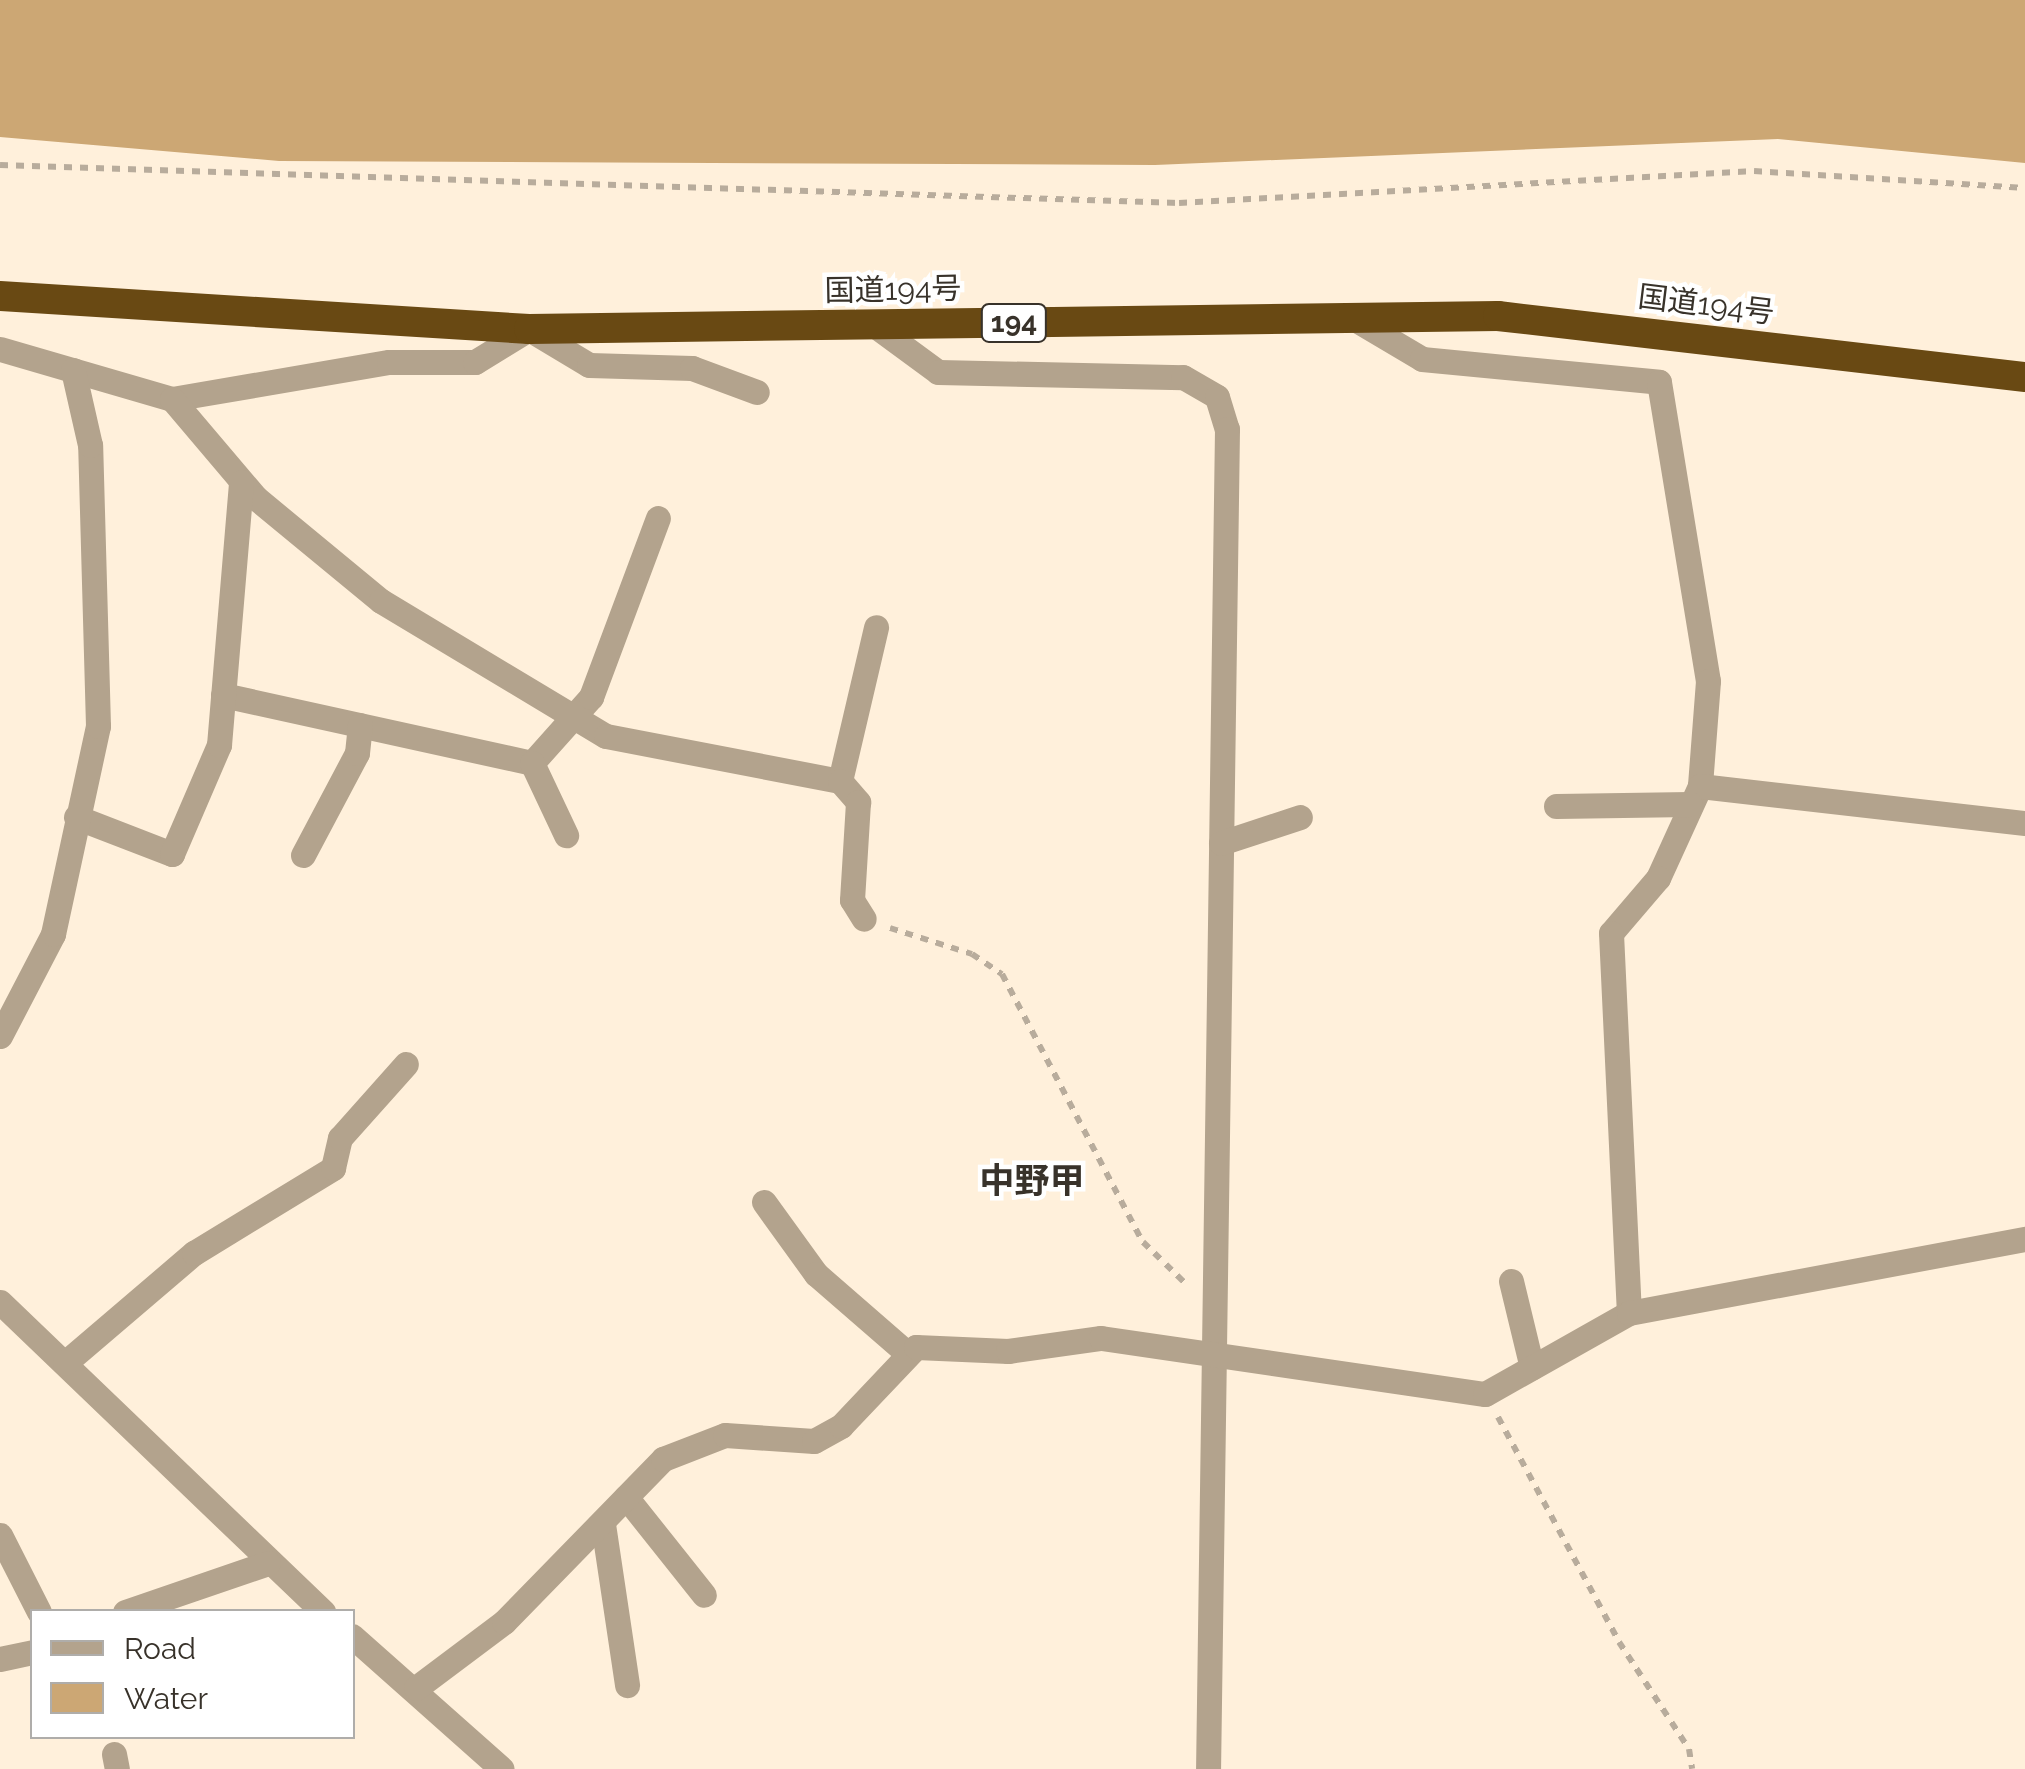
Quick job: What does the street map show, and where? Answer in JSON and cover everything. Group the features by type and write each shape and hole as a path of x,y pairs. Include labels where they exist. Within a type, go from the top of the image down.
{"highway":[{"name":"国道194号","path":"0,296 529,329 1498,316 2025,378"}],"street":[{"path":"1353,318 1422,360 1659,382 1708,681 1695,795 1658,878 1611,932 1630,1313"},
{"path":"874,325 938,372 1183,377 1217,397 1227,429 1208,1769"},
{"path":"0,349 172,399 388,362 475,362 529,329 588,366 692,368 757,392"},
{"path":"0,1036 53,934 98,726 90,445 74,370"},
{"path":"172,399 241,482 382,601 606,736 840,781 858,802 852,900 864,919"},
{"path":"76,817 172,854 219,745 241,482"},
{"path":"532,763 591,697 658,518"},
{"path":"840,781 876,627"},
{"path":"223,695 532,763"},
{"path":"303,856 357,753 360,725"},
{"path":"532,763 566,834"},
{"path":"1556,806 1695,795 2025,822"},
{"path":"1221,843 1300,818"},
{"path":"65,1363 194,1253 334,1168 340,1138 406,1064"},
{"path":"764,1202 816,1274 907,1354"},
{"path":"416,1688 504,1622 626,1497 694,1443 814,1441 841,1426 907,1354 1101,1338 1214,1352 1259,1366 1485,1394 1630,1313 2025,1239"},
{"path":"1511,1281 1532,1368"},
{"path":"0,1302 320,1609"},
{"path":"626,1497 704,1595"},
{"path":"603,1524 627,1685"},
{"path":"0,1535 37,1609"},
{"path":"135,1609 268,1563"},
{"path":"355,1638 416,1688 502,1769"},
{"path":"0,1659 30,1652"}],"path":[{"path":"0,165 1179,203 1754,170 2025,188"},
{"path":"864,919 972,954 1002,974 1142,1242 1214,1310"},
{"path":"1485,1394 1619,1642 1689,1749 1692,1769"}],"water":[{"path":"0,0 2025,0 2025,163 1778,139 1155,165 279,161 0,137"}],"district":[{"name":"中野甲","path":"1032,1181"}]}
